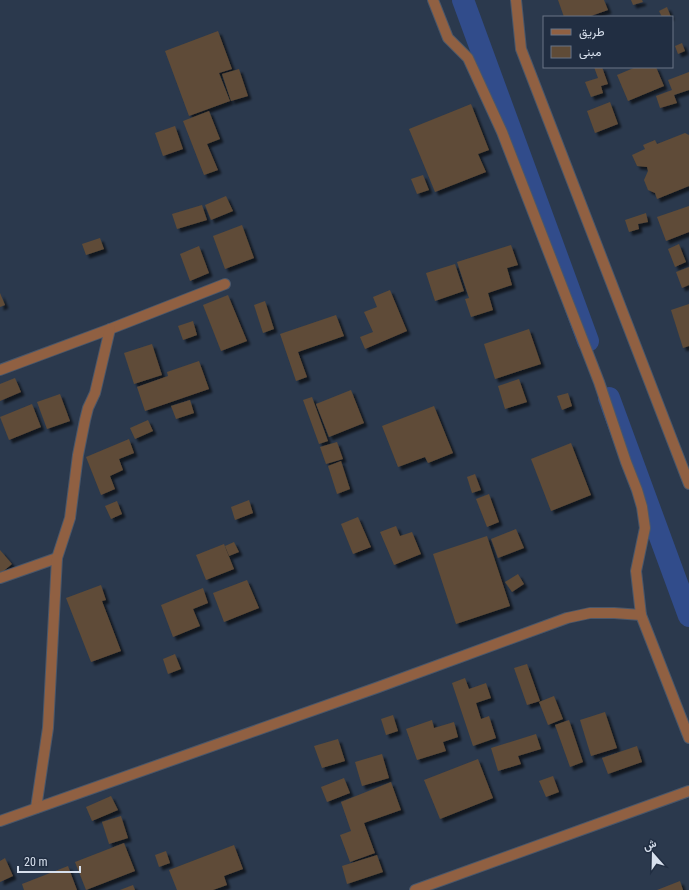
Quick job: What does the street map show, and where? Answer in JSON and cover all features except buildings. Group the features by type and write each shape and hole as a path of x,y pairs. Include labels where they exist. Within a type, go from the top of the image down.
{"street":[{"path":"433,0 448,38 468,58 502,132 596,376 637,490 642,507 645,528 636,571 641,615 689,738"},
{"path":"516,0 521,49 689,484"},
{"path":"0,370 225,284"},
{"path":"36,808 48,728 57,558 70,518 78,455 85,420 88,408 95,393 110,329"},
{"path":"0,578 57,558"},
{"path":"0,821 567,618 590,613 641,615"},
{"path":"415,890 689,791"}],"waterway":[{"path":"463,0 588,341"},
{"path":"609,398 689,616"}]}
